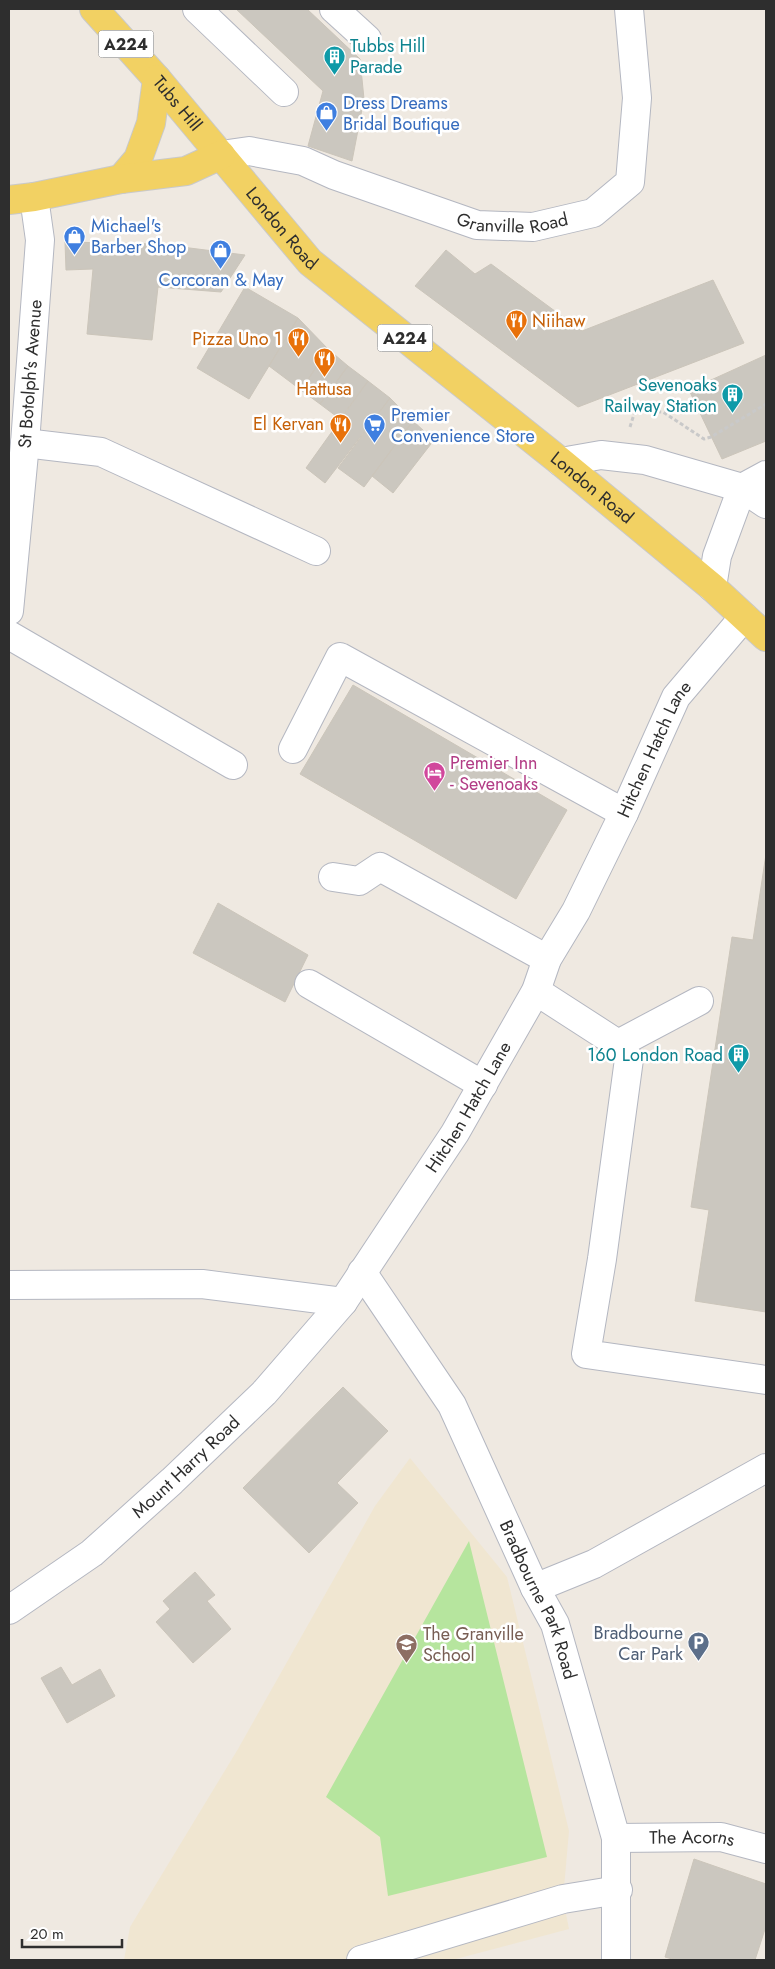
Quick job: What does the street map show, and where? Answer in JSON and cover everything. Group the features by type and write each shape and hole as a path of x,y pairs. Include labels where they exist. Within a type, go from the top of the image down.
{"main road":[{"name":"Tubs Hill","path":"94,9 157,79 221,155"},
{"path":"121,179 138,159 145,141 151,123 157,79"},
{"path":"21,199 121,179 186,170 221,155"},
{"name":"London Road","path":"221,155 310,262 561,462 712,587 766,636"}],"street":[{"path":"198,9 284,92"},
{"path":"334,9 366,39"},
{"name":"Granville Road","path":"221,155 249,151 302,161 334,175 477,225 533,227 593,213 630,182 637,98 629,9"},
{"name":"St Botolph's Avenue","path":"9,611 25,443 40,240 21,199"},
{"path":"25,443 101,452 316,551"},
{"path":"561,462 601,455 645,460 742,488 766,504"},
{"path":"712,587 717,556 742,488 766,475"},
{"name":"Hitchen Hatch Lane","path":"343,1302 483,1085 536,990 547,959 576,911 624,813 676,697 744,617"},
{"path":"9,635 233,765"},
{"path":"293,749 340,657 624,813"},
{"path":"333,878 359,881 380,867 547,959"},
{"path":"309,984 483,1085"},
{"path":"536,990 618,1044 629,1059 602,1259 586,1354 766,1380"},
{"path":"618,1044 699,1001"},
{"name":"Bradbourne Park Road","path":"362,1272 452,1406 554,1624 616,1838 618,1890 616,1960"},
{"path":"9,1285 202,1284 343,1302"},
{"name":"Mount Harry Road","path":"9,1610 92,1553 172,1481 264,1392 343,1302"},
{"path":"536,1588 594,1564 766,1468"},
{"name":"The Acorns","path":"616,1838 721,1836 766,1850"},
{"path":"361,1960 563,1899 618,1890"}],"path":[{"path":"637,429 630,427 635,411 663,412 704,439 711,437 766,404"}],"shaded area":[{"name":"The Granville School","path":"410,1458 507,1577 569,1831 563,1899 569,1929 452,1960 124,1960 130,1927 238,1749 375,1506"}],"green space":[{"path":"469,1541 547,1857 388,1896 380,1837 326,1797"}],"building":[{"name":"Tubbs Hill Parade","path":"236,9 307,9 360,59 364,99 352,161 308,146 323,91"},
{"path":"65,242 158,244 245,255 221,292 158,287 152,340 87,334 93,269 66,270"},
{"path":"446,250 475,274 491,264 582,331 713,280 744,343 578,407 415,286"},
{"path":"245,287 298,318 249,399 197,368"},
{"name":"Pizza Uno 1","path":"298,318 328,349 301,390 269,366"},
{"name":"Hattusa","path":"328,349 348,366 320,404 301,390"},
{"name":"Sevenoaks Railway Station","path":"766,355 766,441 722,459 689,390"},
{"path":"348,366 368,381 340,419 320,404"},
{"name":"El Kervan","path":"368,381 390,398 325,483 306,468"},
{"name":"Premier Convenience Store","path":"390,398 413,421 364,487 338,468"},
{"path":"413,421 434,440 393,493 372,476"},
{"name":"Premier Inn - Sevenoaks","path":"353,685 567,810 516,899 300,774"},
{"name":"160 London Road","path":"766,854 766,1312 695,1301 709,1210 691,1207 732,937 753,940"},
{"path":"218,903 308,955 285,1002 193,953"},
{"path":"343,1387 388,1431 337,1483 358,1503 309,1553 243,1488"},
{"path":"195,1572 215,1595 207,1601 231,1629 193,1663 156,1622 170,1609 163,1601"},
{"path":"61,1667 72,1685 100,1669 115,1696 67,1723 41,1678"},
{"path":"694,1859 766,1884 766,1926 755,1960 676,1960 665,1957"}],"place":[{"name":"Tubbs Hill Parade","path":"334,75"},
{"name":"Dress Dreams Bridal Boutique","path":"327,132"},
{"name":"Michael's Barber Shop","path":"75,255"},
{"name":"Corcoran & May","path":"221,269"},
{"name":"Niihaw","path":"516,340"},
{"name":"Pizza Uno 1","path":"298,358"},
{"name":"Hattusa","path":"324,378"},
{"name":"Sevenoaks Railway Station","path":"733,414"},
{"name":"El Kervan","path":"340,443"},
{"name":"Premier Convenience Store","path":"375,444"},
{"name":"Premier Inn - Sevenoaks","path":"434,792"},
{"name":"160 London Road","path":"739,1074"},
{"name":"Bradbourne Car Park","path":"699,1662"},
{"name":"The Granville School","path":"407,1663"}]}
